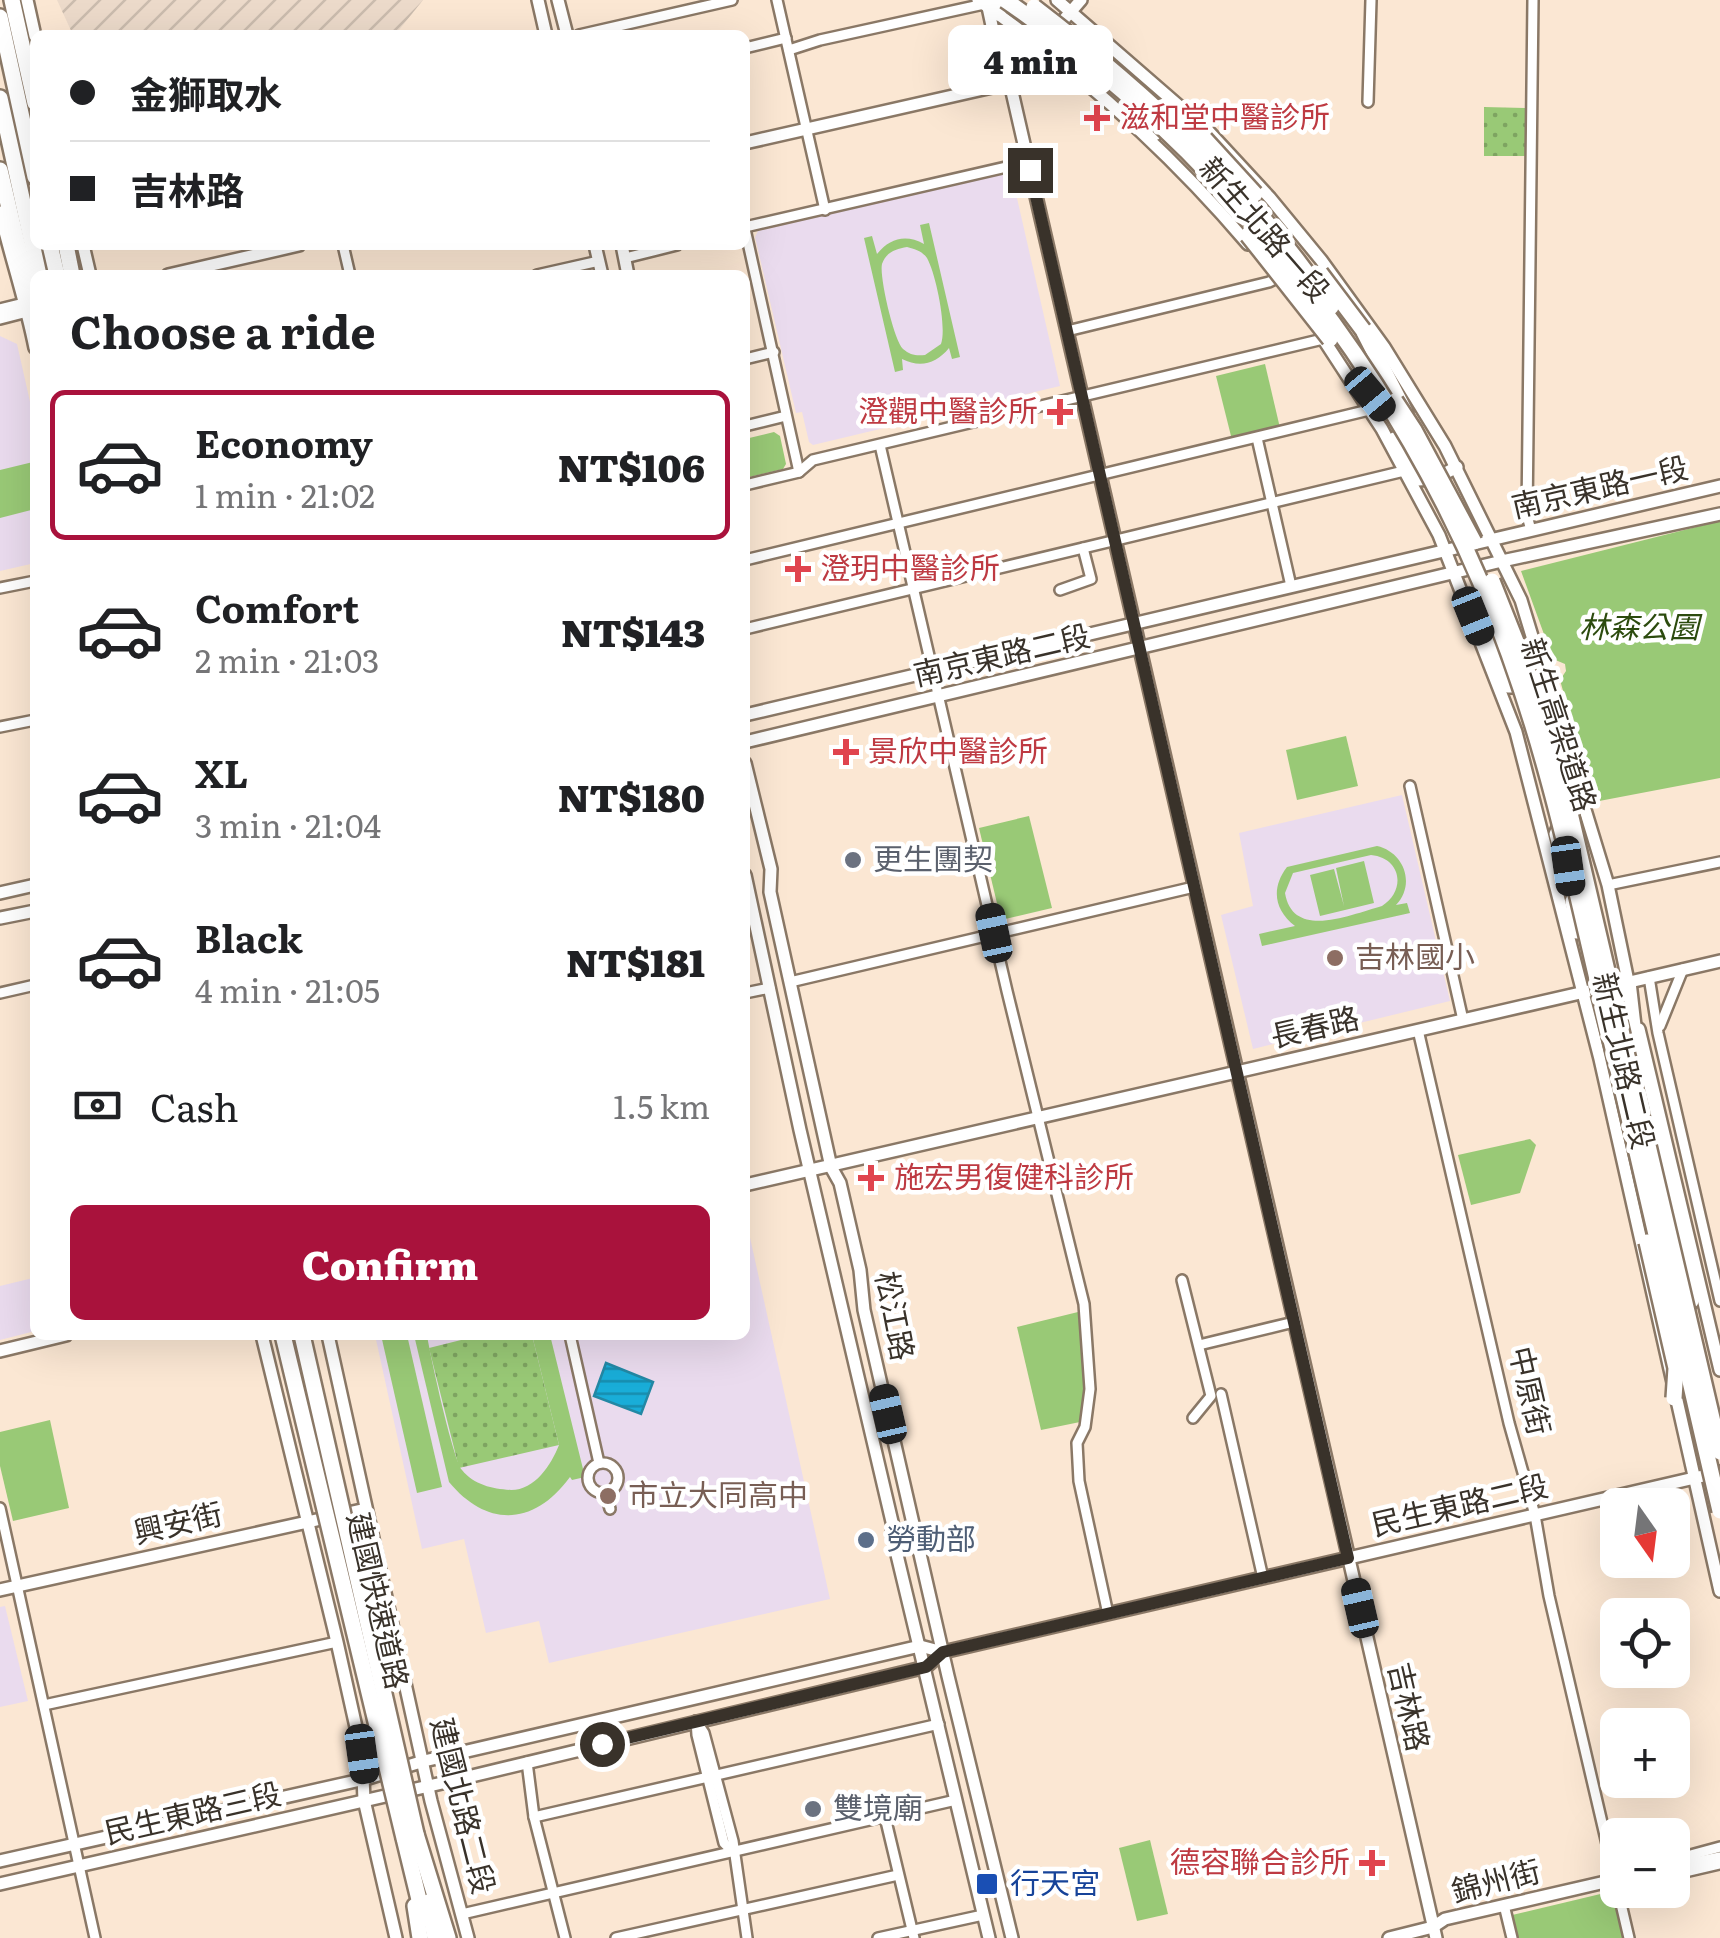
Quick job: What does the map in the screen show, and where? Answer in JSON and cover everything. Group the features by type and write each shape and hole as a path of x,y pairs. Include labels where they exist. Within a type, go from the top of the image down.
{"highway":[{"path":"12,0 30,81"},
{"name":"新生高架道路","path":"1024,0 1091,50 1152,103 1261,216 1311,277 1464,523 1496,590 1551,741 1720,1452"},
{"name":"新生高架道路","path":"990,4 1089,62 1239,208 1319,307 1408,431 1486,594 1534,728 1563,826 1720,1511"},
{"path":"0,17 30,154"},
{"path":"0,98 30,231"},
{"path":"1190,117 1201,135 1290,236 1362,330 1408,431"},
{"path":"1136,123 1154,133 1256,244 1408,431"},
{"path":"0,170 3,205 28,289 29,307"},
{"path":"1563,826 1577,930 1676,1368 1674,1398"},
{"path":"1628,982 1636,1052 1686,1266 1704,1382"},
{"name":"建國快速道路","path":"283,1340 410,1836"},
{"name":"建國快速道路","path":"303,1340 410,1836 428,1938"},
{"path":"410,1836 448,1938"}],"street":[{"path":"27,0 34,30"},
{"path":"538,0 545,30"},
{"path":"558,0 566,30"},
{"path":"601,30 732,0"},
{"path":"777,0 825,210"},
{"name":"新生北路一段","path":"1056,0 1210,133 1270,198 1406,381 1457,467 1492,540"},
{"path":"1010,83 1081,0"},
{"path":"1368,102 1371,0"},
{"path":"1531,530 1527,516 1533,0"},
{"path":"789,50 990,4"},
{"name":"新生北路一段","path":"990,4 1136,123 1277,278 1382,429 1446,550"},
{"name":"吉林路","path":"990,4 1000,62 1010,83 1435,1932"},
{"path":"750,47 786,38"},
{"path":"750,142 1010,83 1029,86 1074,73"},
{"path":"750,227 1028,162"},
{"path":"190,270 277,250"},
{"path":"597,250 601,270"},
{"path":"750,250 799,472"},
{"path":"559,270 599,261"},
{"path":"1067,331 1277,278 1290,279 1321,323 1332,322 1354,306"},
{"path":"750,292 759,290"},
{"path":"0,310 29,307"},
{"path":"0,318 29,307"},
{"path":"1332,322 1329,334 1360,384 1357,391"},
{"path":"750,484 799,472 812,460 1323,339"},
{"path":"750,358 774,352"},
{"path":"750,559 1369,410"},
{"path":"750,425 786,416"},
{"path":"1382,429 1396,440 1418,480 1434,480 1457,467"},
{"path":"1257,438 1291,586"},
{"path":"880,444 1084,1304 1090,1390 1085,1427 1077,1443 1079,1481 1108,1614"},
{"path":"750,627 1404,471"},
{"name":"南京東路一段","path":"1492,540 1720,486"},
{"name":"南京東路一段","path":"1502,561 1720,514"},
{"name":"南京東路二段","path":"750,714 1271,588 1492,540"},
{"name":"新生北路二段","path":"1492,540 1522,600 1608,885 1720,1370"},
{"path":"1060,590 1090,579 1083,548"},
{"name":"新生北路二段","path":"1446,550 1516,732 1557,887 1600,1059 1720,1592"},
{"name":"南京東路二段","path":"750,741 1502,561"},
{"path":"0,588 30,582"},
{"path":"1473,616 1487,628 1508,687 1524,688 1548,681"},
{"path":"0,728 30,721"},
{"name":"松江路","path":"750,784 831,1167 840,1183 852,1233 864,1310 1012,1938"},
{"path":"1410,786 1464,1020"},
{"path":"1557,887 1564,874 1554,834 1587,811"},
{"path":"1608,885 1720,862"},
{"path":"0,893 30,886"},
{"path":"790,982 1194,887"},
{"name":"松江路","path":"750,898 892,1534 988,1938"},
{"path":"0,918 30,912"},
{"name":"長春路","path":"750,1185 1720,961"},
{"name":"新生北路二段","path":"1658,1033 1683,969"},
{"name":"新生北路二段","path":"1649,977 1658,1033 1720,1301"},
{"path":"0,993 30,985"},
{"path":"750,993 770,988"},
{"name":"中原街","path":"1418,1030 1509,1423 1535,1515 1549,1596 1602,1818"},
{"path":"1182,1280 1212,1396 1193,1418"},
{"path":"1199,1345 1294,1322"},
{"path":"0,1351 45,1340"},
{"path":"263,1340 338,1642 365,1779 364,1800 396,1938"},
{"name":"建國北路二段","path":"329,1340 429,1786 468,1938"},
{"path":"571,1340 599,1463"},
{"path":"1220,1394 1262,1578"},
{"path":"599,1463 614,1468 618,1481 612,1492 601,1494 591,1488 588,1476 594,1464 599,1463"},
{"name":"民生東路二段","path":"392,1771 920,1646 943,1652 1720,1472"},
{"path":"606,1493 610,1509"},
{"path":"0,1508 95,1938"},
{"name":"興安街","path":"0,1590 366,1509"},
{"path":"44,1705 338,1642"},
{"name":"民生東路二段","path":"397,1793 926,1667 943,1652"},
{"path":"696,1720 704,1733 711,1776 732,1840 747,1938"},
{"path":"534,1817 939,1724"},
{"path":"527,1762 534,1817 564,1938"},
{"name":"民生東路三段","path":"0,1861 392,1771"},
{"name":"民生東路三段","path":"0,1884 397,1793"},
{"path":"462,1914 956,1800"},
{"path":"885,1817 913,1934"},
{"path":"1690,1855 1720,1847"},
{"path":"1690,1867 1720,1861"},
{"path":"616,1938 898,1875"},
{"name":"錦州街","path":"1388,1938 1435,1932 1445,1919 1600,1883"},
{"path":"1504,1905 1512,1938"},
{"name":"中原街","path":"1623,1908 1630,1938"},
{"path":"878,1938 913,1934 983,1914"}],"shaded area":[{"path":"57,0 423,0 399,30 71,30"},
{"path":"1011,172 1060,386 813,445 802,412 796,413 755,237 758,231"},
{"path":"0,336 17,344 30,402 30,564 0,571"},
{"name":"吉林國小","path":"1402,795 1450,1001 1253,1049 1221,915 1253,906 1239,833"},
{"name":"市立大同高中","path":"750,1238 830,1599 549,1663 539,1621 486,1633 464,1539 422,1549 376,1340 750,1340"},
{"path":"30,1279 30,1332 0,1340 0,1286"},
{"path":"5,1606 28,1701 0,1707 0,1607"}],"green space":[{"path":"1484,107 1525,108 1525,156 1484,156"},
{"path":"929,223 960,357 952,359 949,348 927,363 902,359 903,370 895,372 864,238 872,236 877,254 899,239 924,244 920,225","holes":["907,247 927,258 942,314 941,344 925,355 911,354 899,344 883,281 882,264 886,257"]},
{"path":"1265,364 1280,428 1232,440 1216,376"},
{"path":"774,432 780,436 786,464 783,469 750,477 750,438"},
{"path":"30,463 30,510 0,518 0,470"},
{"name":"林森公園","path":"1720,521 1720,778 1594,802 1560,680 1566,671 1565,664 1553,659 1521,571"},
{"path":"1346,736 1358,786 1297,800 1286,750"},
{"path":"1029,816 1052,908 1001,920 979,828"},
{"path":"1377,846 1386,849 1400,862 1406,879 1396,905 1407,903 1410,913 1262,946 1259,934 1295,926 1283,913 1277,898 1287,867","holes":["1371,855 1381,857 1397,876 1395,892 1382,906 1325,920 1299,916 1290,908 1285,893 1293,873"]},
{"path":"1364,861 1374,903 1320,916 1310,875 1334,869 1344,906 1336,868"},
{"path":"1530,1139 1536,1145 1520,1193 1471,1205 1458,1155"},
{"path":"1078,1312 1086,1389 1080,1422 1041,1430 1017,1327"},
{"path":"382,1340 408,1340 442,1487 417,1493"},
{"path":"415,1340 428,1340 462,1470 484,1485 511,1490 535,1481 559,1445 533,1340 551,1340 585,1477 570,1477 542,1505 511,1515 479,1508 449,1482"},
{"path":"461,1340 533,1340 559,1445 459,1468 429,1348"},
{"path":"50,1420 69,1508 13,1521 0,1466 0,1432"},
{"path":"1150,1840 1168,1914 1137,1921 1119,1848"},
{"path":"1600,1894 1600,1908 1618,1908 1626,1938 1513,1938 1508,1916"}],"water":[{"path":"606,1363 653,1382 641,1414 594,1396"}],"place":[{"name":"滋和堂中醫診所","path":"1097,118"},
{"name":"澄觀中醫診所","path":"1060,412"},
{"name":"澄玥中醫診所","path":"798,569"},
{"name":"景欣中醫診所","path":"846,752"},
{"name":"更生團契","path":"853,860"},
{"name":"吉林國小","path":"1335,958"},
{"name":"施宏男復健科診所","path":"871,1178"},
{"name":"市立大同高中","path":"608,1496"},
{"name":"勞動部","path":"866,1540"},
{"name":"雙境廟","path":"813,1809"},
{"name":"德容聯合診所","path":"1372,1863"},
{"name":"行天宮","path":"987,1884"}],"route":[{"path":"602,1744 926,1667 943,1652 1348,1558 1030,170"}]}
